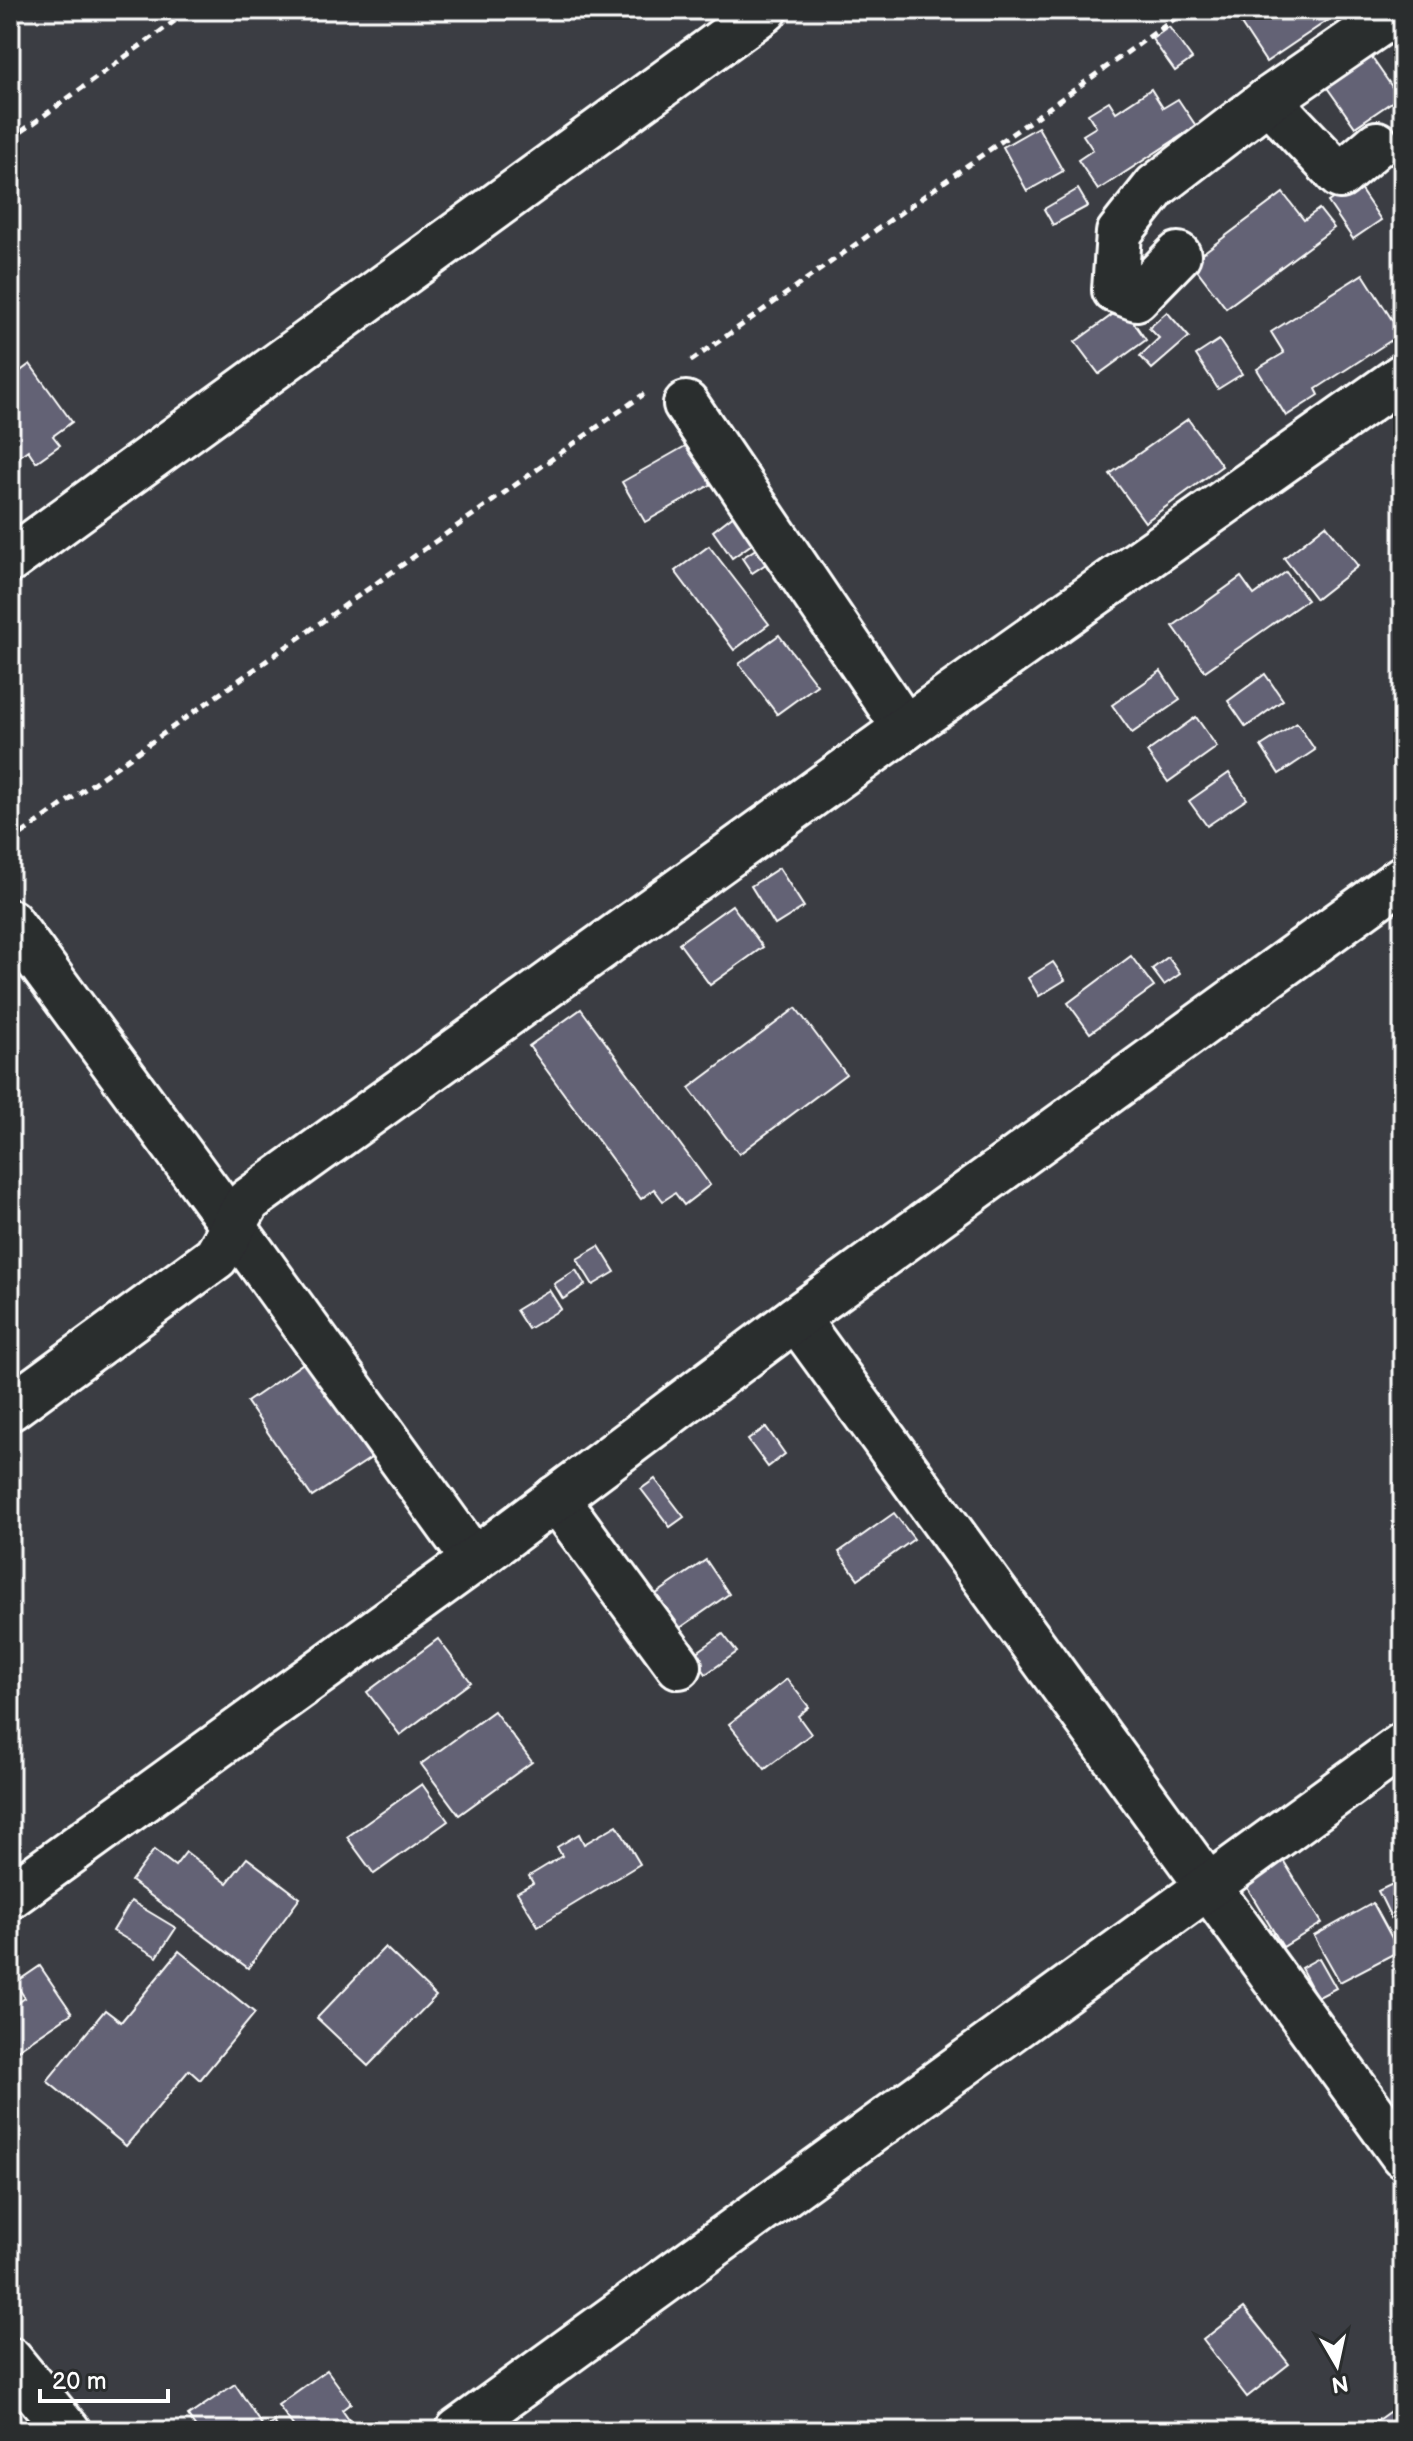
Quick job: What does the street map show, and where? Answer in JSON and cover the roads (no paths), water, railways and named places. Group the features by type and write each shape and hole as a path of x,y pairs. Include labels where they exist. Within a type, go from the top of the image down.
{"street":[{"path":"10,560 765,10"},
{"path":"1178,255 1136,298 1115,290 1119,233 1156,186 1268,100 1399,10"},
{"path":"1268,100 1340,176 1377,144"},
{"path":"10,1408 216,1257 248,1201 905,728 1403,376"},
{"path":"675,385 905,728"},
{"path":"10,1896 474,1560 796,1318 1403,878"},
{"path":"10,922 474,1560"},
{"path":"796,1318 1403,2155"},
{"path":"556,1498 679,1666"},
{"path":"458,2431 1403,1745"},
{"path":"10,2360 24,2406 68,2431"}]}
